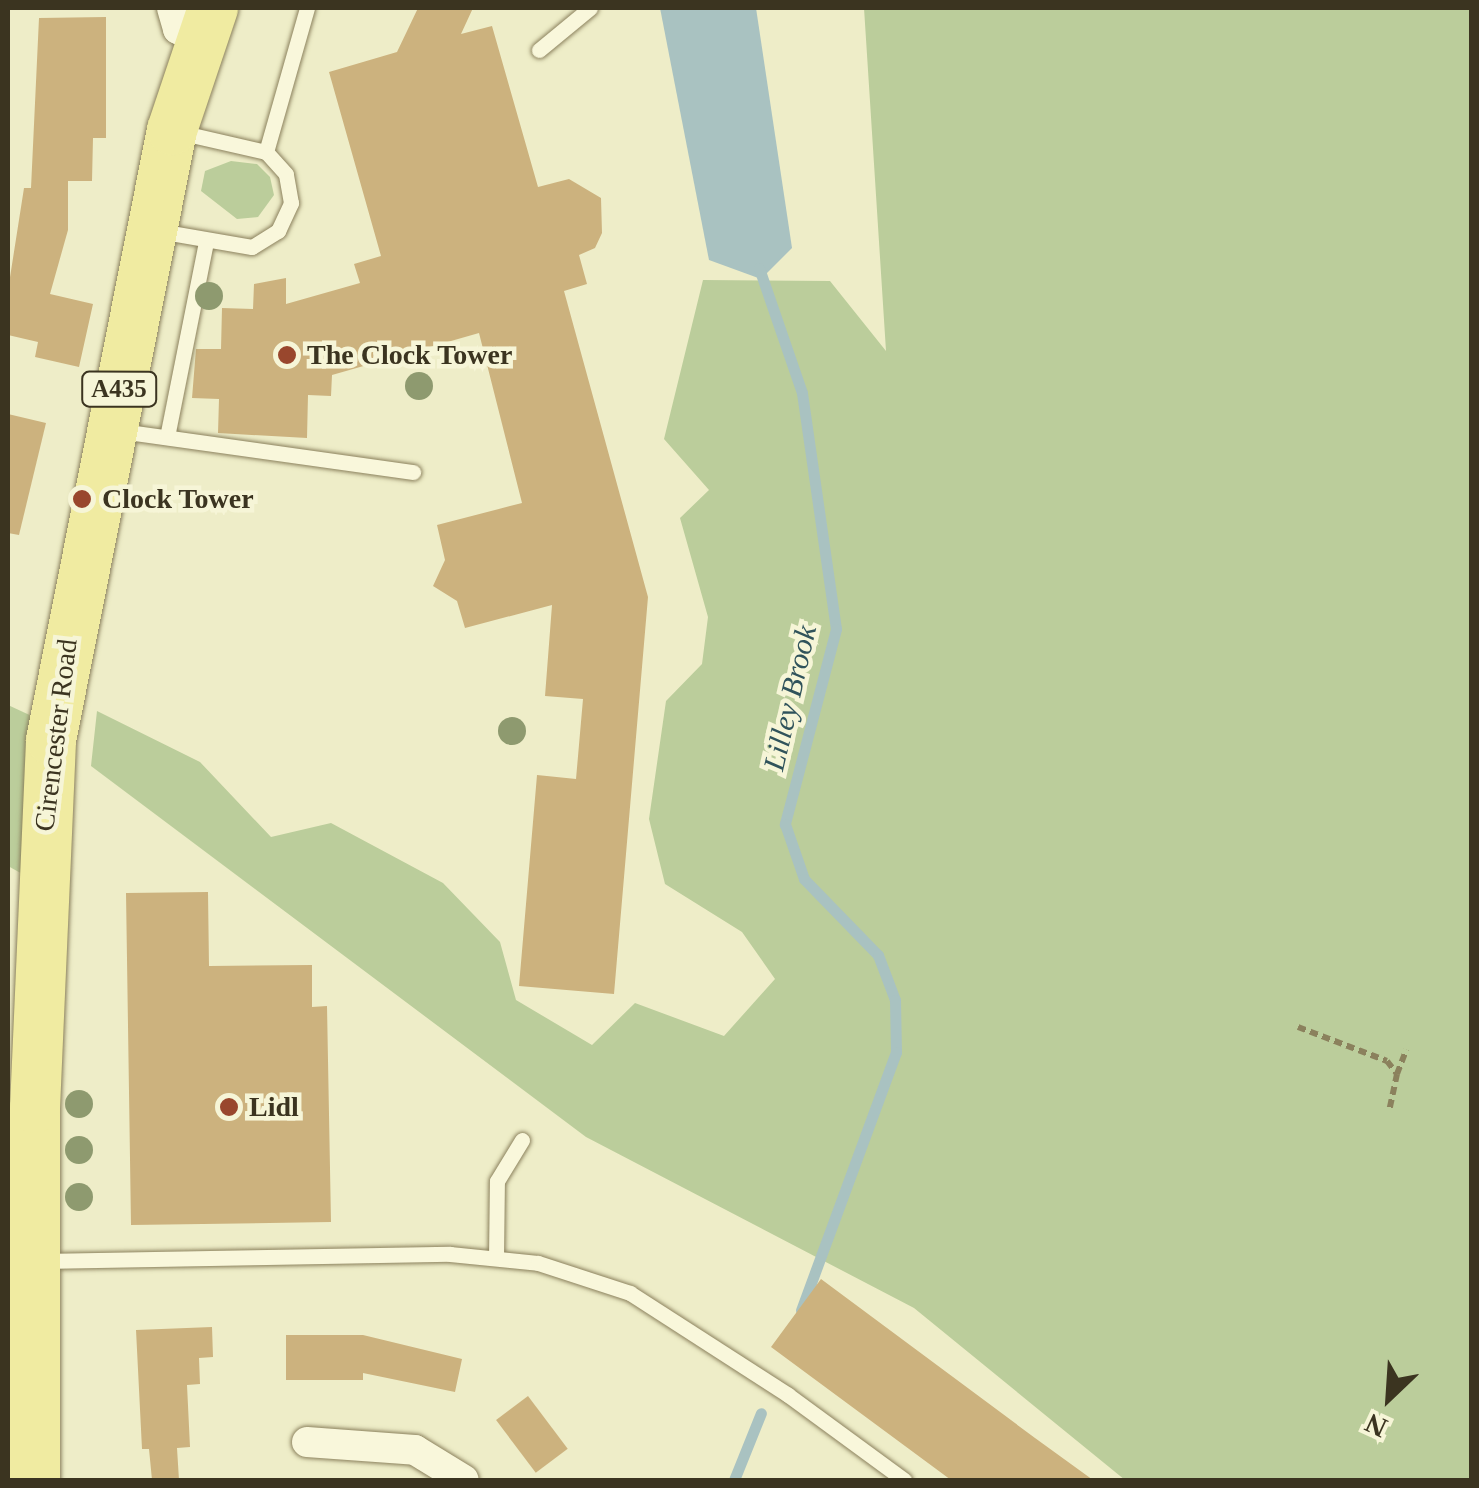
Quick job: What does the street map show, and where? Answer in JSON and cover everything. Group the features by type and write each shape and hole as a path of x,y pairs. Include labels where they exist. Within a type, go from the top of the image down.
{"main road":[{"name":"Cirencester Road","path":"35,1480 32,1261 42,866 50,740 150,230 196,19"}],"street":[{"path":"306,1442 415,1450 464,1480"}],"lane":[{"path":"266,152 306,8"},
{"path":"539,50 590,8"},
{"path":"150,230 252,247 287,218 291,188 266,152 172,130"},
{"path":"167,437 206,242"},
{"path":"112,430 413,472"},
{"path":"496,1258 497,1181 522,1140"},
{"path":"32,1261 342,1254 496,1258 538,1263 630,1293 788,1394 904,1480"}],"path":[{"path":"1298,1027 1387,1061 1397,1074"},
{"path":"1387,1061 1406,1050 1389,1111"}],"green space":[{"path":"864,8 1471,8 1471,1480 1125,1480 914,1308 586,1137 91,766 97,711 200,762 271,837 331,823 443,883 500,942 516,1000 592,1045 635,1003 724,1036 775,979 742,932 665,884 649,819 666,701 702,664 708,617 680,518 709,490 664,439 703,280 830,281 886,351"},
{"path":"231,161 257,164 270,177 274,195 258,217 237,219 201,191 205,171"},
{"path":"8,705 36,718 26,876 8,866"}],"water":[{"path":"660,8 756,8 792,248 761,279 709,260"}],"building":[{"path":"418,8 473,8 461,34 492,26 538,187 569,179 601,198 602,233 595,248 579,255 587,284 564,291 648,597 614,994 519,986 537,775 576,779 583,699 545,696 552,605 465,628 457,601 433,586 445,560 437,525 522,503 479,333 332,375 331,396 308,395 307,438 218,433 219,399 192,398 196,349 221,349 222,308 253,309 254,284 286,278 286,304 360,283 354,264 381,256 329,72 397,52"},
{"path":"106,17 106,138 93,138 92,181 68,181 68,230 50,294 93,304 79,367 35,357 38,342 8,335 8,290 24,188 31,188 39,18"},
{"path":"8,414 46,423 19,535 8,533"},
{"name":"Lidl","path":"208,892 209,966 312,965 312,1007 327,1006 331,1222 131,1225 126,893"},
{"path":"821,1279 1093,1480 951,1480 771,1347"},
{"path":"212,1327 213,1357 199,1358 200,1384 187,1385 190,1447 177,1448 179,1480 152,1480 149,1449 142,1449 136,1330"},
{"path":"286,1335 363,1335 462,1359 455,1392 363,1373 363,1380 286,1380"},
{"path":"528,1396 568,1449 536,1473 496,1420"}],"waterway":[{"name":"Lilley Brook","path":"759,268 802,393 836,629 785,824 804,879 878,955 895,1000 896,1052 801,1310"},
{"name":"Lilley Brook","path":"734,1480 761,1413"}],"place":[{"name":"The Clock Tower","path":"287,355"},
{"name":"Clock Tower","path":"82,499"},
{"name":"Lidl","path":"229,1107"}]}
